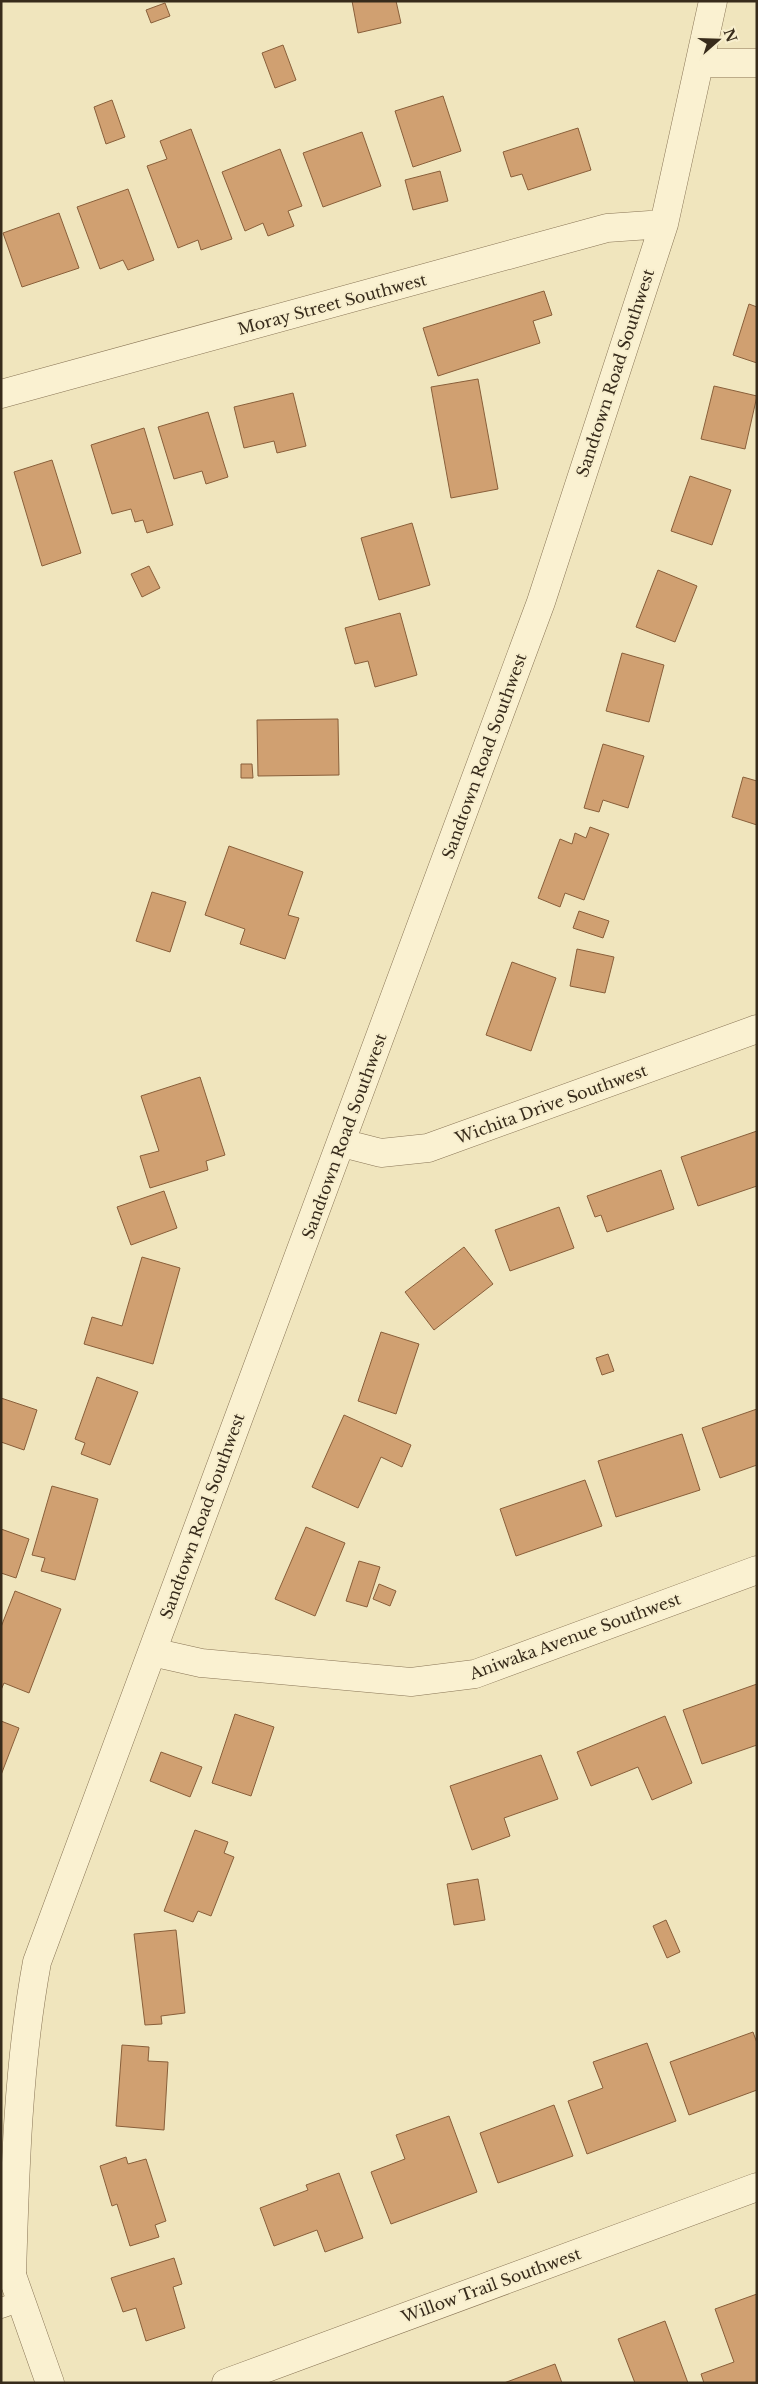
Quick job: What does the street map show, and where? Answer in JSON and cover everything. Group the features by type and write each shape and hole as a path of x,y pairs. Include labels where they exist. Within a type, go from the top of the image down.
{"street":[{"name":"Sandtown Road Southwest","path":"12,2275 16,2145 27,2018 37,1962 541,602 664,224 701,63 713,1"},
{"path":"701,63 757,63"},
{"name":"Moray Street Southwest","path":"1,394 607,228 664,224"},
{"name":"Wichita Drive Southwest","path":"342,1142 381,1153 428,1148 757,1030"},
{"name":"Aniwaka Avenue Southwest","path":"152,1652 201,1663 411,1682 475,1674 757,1570"},
{"name":"Willow Trail Southwest","path":"226,2383 757,2187"},
{"path":"1,2244 12,2275 11,2304 50,2383"}],"building":[{"path":"352,1 396,1 401,23 358,33"},
{"path":"165,3 170,16 151,23 146,10"},
{"path":"283,45 296,80 275,88 262,53"},
{"path":"443,96 461,151 413,167 395,111"},
{"path":"112,100 125,137 106,144 94,107"},
{"path":"578,128 591,170 528,190 522,174 511,177 503,152"},
{"path":"191,129 232,239 201,250 198,240 178,248 147,166 167,159 160,141"},
{"path":"362,132 381,186 323,207 303,153"},
{"path":"280,149 302,206 288,211 294,226 268,236 263,223 245,231 222,172"},
{"path":"440,171 448,201 413,210 405,180"},
{"path":"128,189 154,260 128,270 123,260 100,269 77,207"},
{"path":"59,213 79,268 22,287 3,233"},
{"path":"544,291 552,315 533,321 540,343 438,376 423,328"},
{"path":"749,304 757,307 757,363 733,355"},
{"path":"478,379 498,489 451,498 431,387"},
{"path":"714,386 757,396 745,449 701,439"},
{"path":"293,393 306,446 277,453 274,441 244,448 234,407"},
{"path":"208,412 228,477 206,484 202,471 174,479 158,427"},
{"path":"144,428 173,525 147,533 143,520 135,522 131,509 112,514 91,445"},
{"path":"52,460 81,553 42,566 14,472"},
{"path":"690,476 731,490 712,545 671,531"},
{"path":"412,523 430,585 379,600 361,538"},
{"path":"149,566 160,588 142,597 131,574"},
{"path":"658,570 697,586 675,642 636,627"},
{"path":"400,613 417,675 375,687 368,661 355,664 345,628"},
{"path":"622,653 664,665 649,722 606,711"},
{"path":"338,719 339,775 258,776 257,720"},
{"path":"603,744 644,756 628,808 603,800 599,812 584,808"},
{"path":"241,764 252,764 253,778 241,778"},
{"path":"743,777 757,781 757,825 732,817"},
{"path":"590,827 609,834 584,900 565,893 560,907 538,898 560,839 572,844 575,833 586,838"},
{"path":"229,846 303,872 288,915 299,918 285,959 240,944 245,929 205,915"},
{"path":"152,892 186,902 170,952 136,941"},
{"path":"579,911 609,921 603,938 573,928"},
{"path":"577,949 614,957 605,993 570,986"},
{"path":"512,962 556,978 531,1051 486,1035"},
{"path":"200,1077 225,1155 206,1161 208,1170 150,1188 140,1156 159,1151 141,1096"},
{"path":"757,1131 757,1186 698,1206 681,1157"},
{"path":"661,1170 674,1209 607,1232 601,1215 595,1217 587,1196"},
{"path":"164,1191 177,1228 131,1245 117,1207"},
{"path":"559,1207 574,1248 510,1271 495,1230"},
{"path":"464,1247 493,1284 434,1330 405,1292"},
{"path":"142,1257 180,1268 153,1364 84,1344 92,1317 122,1326"},
{"path":"381,1332 419,1344 396,1414 358,1401"},
{"path":"608,1354 614,1371 602,1375 596,1358"},
{"path":"97,1377 138,1392 110,1465 81,1454 85,1443 75,1439"},
{"path":"1,1398 37,1410 24,1450 1,1442"},
{"path":"757,1409 757,1465 720,1478 702,1428"},
{"path":"344,1415 411,1445 402,1467 381,1457 358,1508 312,1487"},
{"path":"682,1434 700,1490 616,1517 598,1461"},
{"path":"585,1480 602,1526 516,1556 500,1509"},
{"path":"52,1486 98,1499 75,1580 41,1571 45,1558 32,1555"},
{"path":"306,1527 345,1543 315,1616 275,1599"},
{"path":"1,1529 29,1539 16,1578 1,1573"},
{"path":"359,1561 380,1567 367,1607 346,1601"},
{"path":"379,1584 396,1591 390,1606 373,1599"},
{"path":"15,1591 61,1609 29,1693 4,1683 1,1690 1,1627"},
{"path":"757,1684 757,1745 702,1764 683,1710"},
{"path":"235,1714 274,1727 251,1796 212,1783"},
{"path":"665,1716 692,1783 652,1800 638,1767 591,1786 577,1752"},
{"path":"1,1721 19,1728 1,1775"},
{"path":"161,1752 202,1767 190,1797 150,1781"},
{"path":"541,1755 558,1799 504,1818 510,1836 472,1850 450,1786"},
{"path":"195,1830 228,1842 224,1853 234,1857 211,1916 198,1911 193,1922 164,1911"},
{"path":"478,1879 485,1920 454,1925 447,1884"},
{"path":"666,1920 680,1952 667,1958 653,1926"},
{"path":"176,1930 185,2013 161,2016 162,2024 145,2025 134,1934"},
{"path":"753,2032 757,2043 757,2090 689,2115 670,2062"},
{"path":"647,2043 676,2121 587,2154 568,2101 603,2088 593,2062"},
{"path":"122,2045 149,2047 148,2061 168,2062 164,2130 116,2126"},
{"path":"554,2105 573,2156 498,2183 480,2133"},
{"path":"449,2116 477,2192 391,2224 371,2172 405,2159 396,2135"},
{"path":"126,2157 128,2164 146,2159 166,2221 155,2225 159,2237 130,2246 117,2204 112,2206 100,2166"},
{"path":"339,2173 363,2238 325,2252 317,2230 274,2246 260,2208 308,2190 306,2185"},
{"path":"174,2258 182,2284 173,2287 185,2328 146,2341 136,2308 123,2312 111,2278"},
{"path":"757,2294 757,2383 704,2383 701,2374 734,2362 715,2309"},
{"path":"665,2321 688,2383 635,2383 618,2339"},
{"path":"555,2364 562,2383 504,2383"}]}
